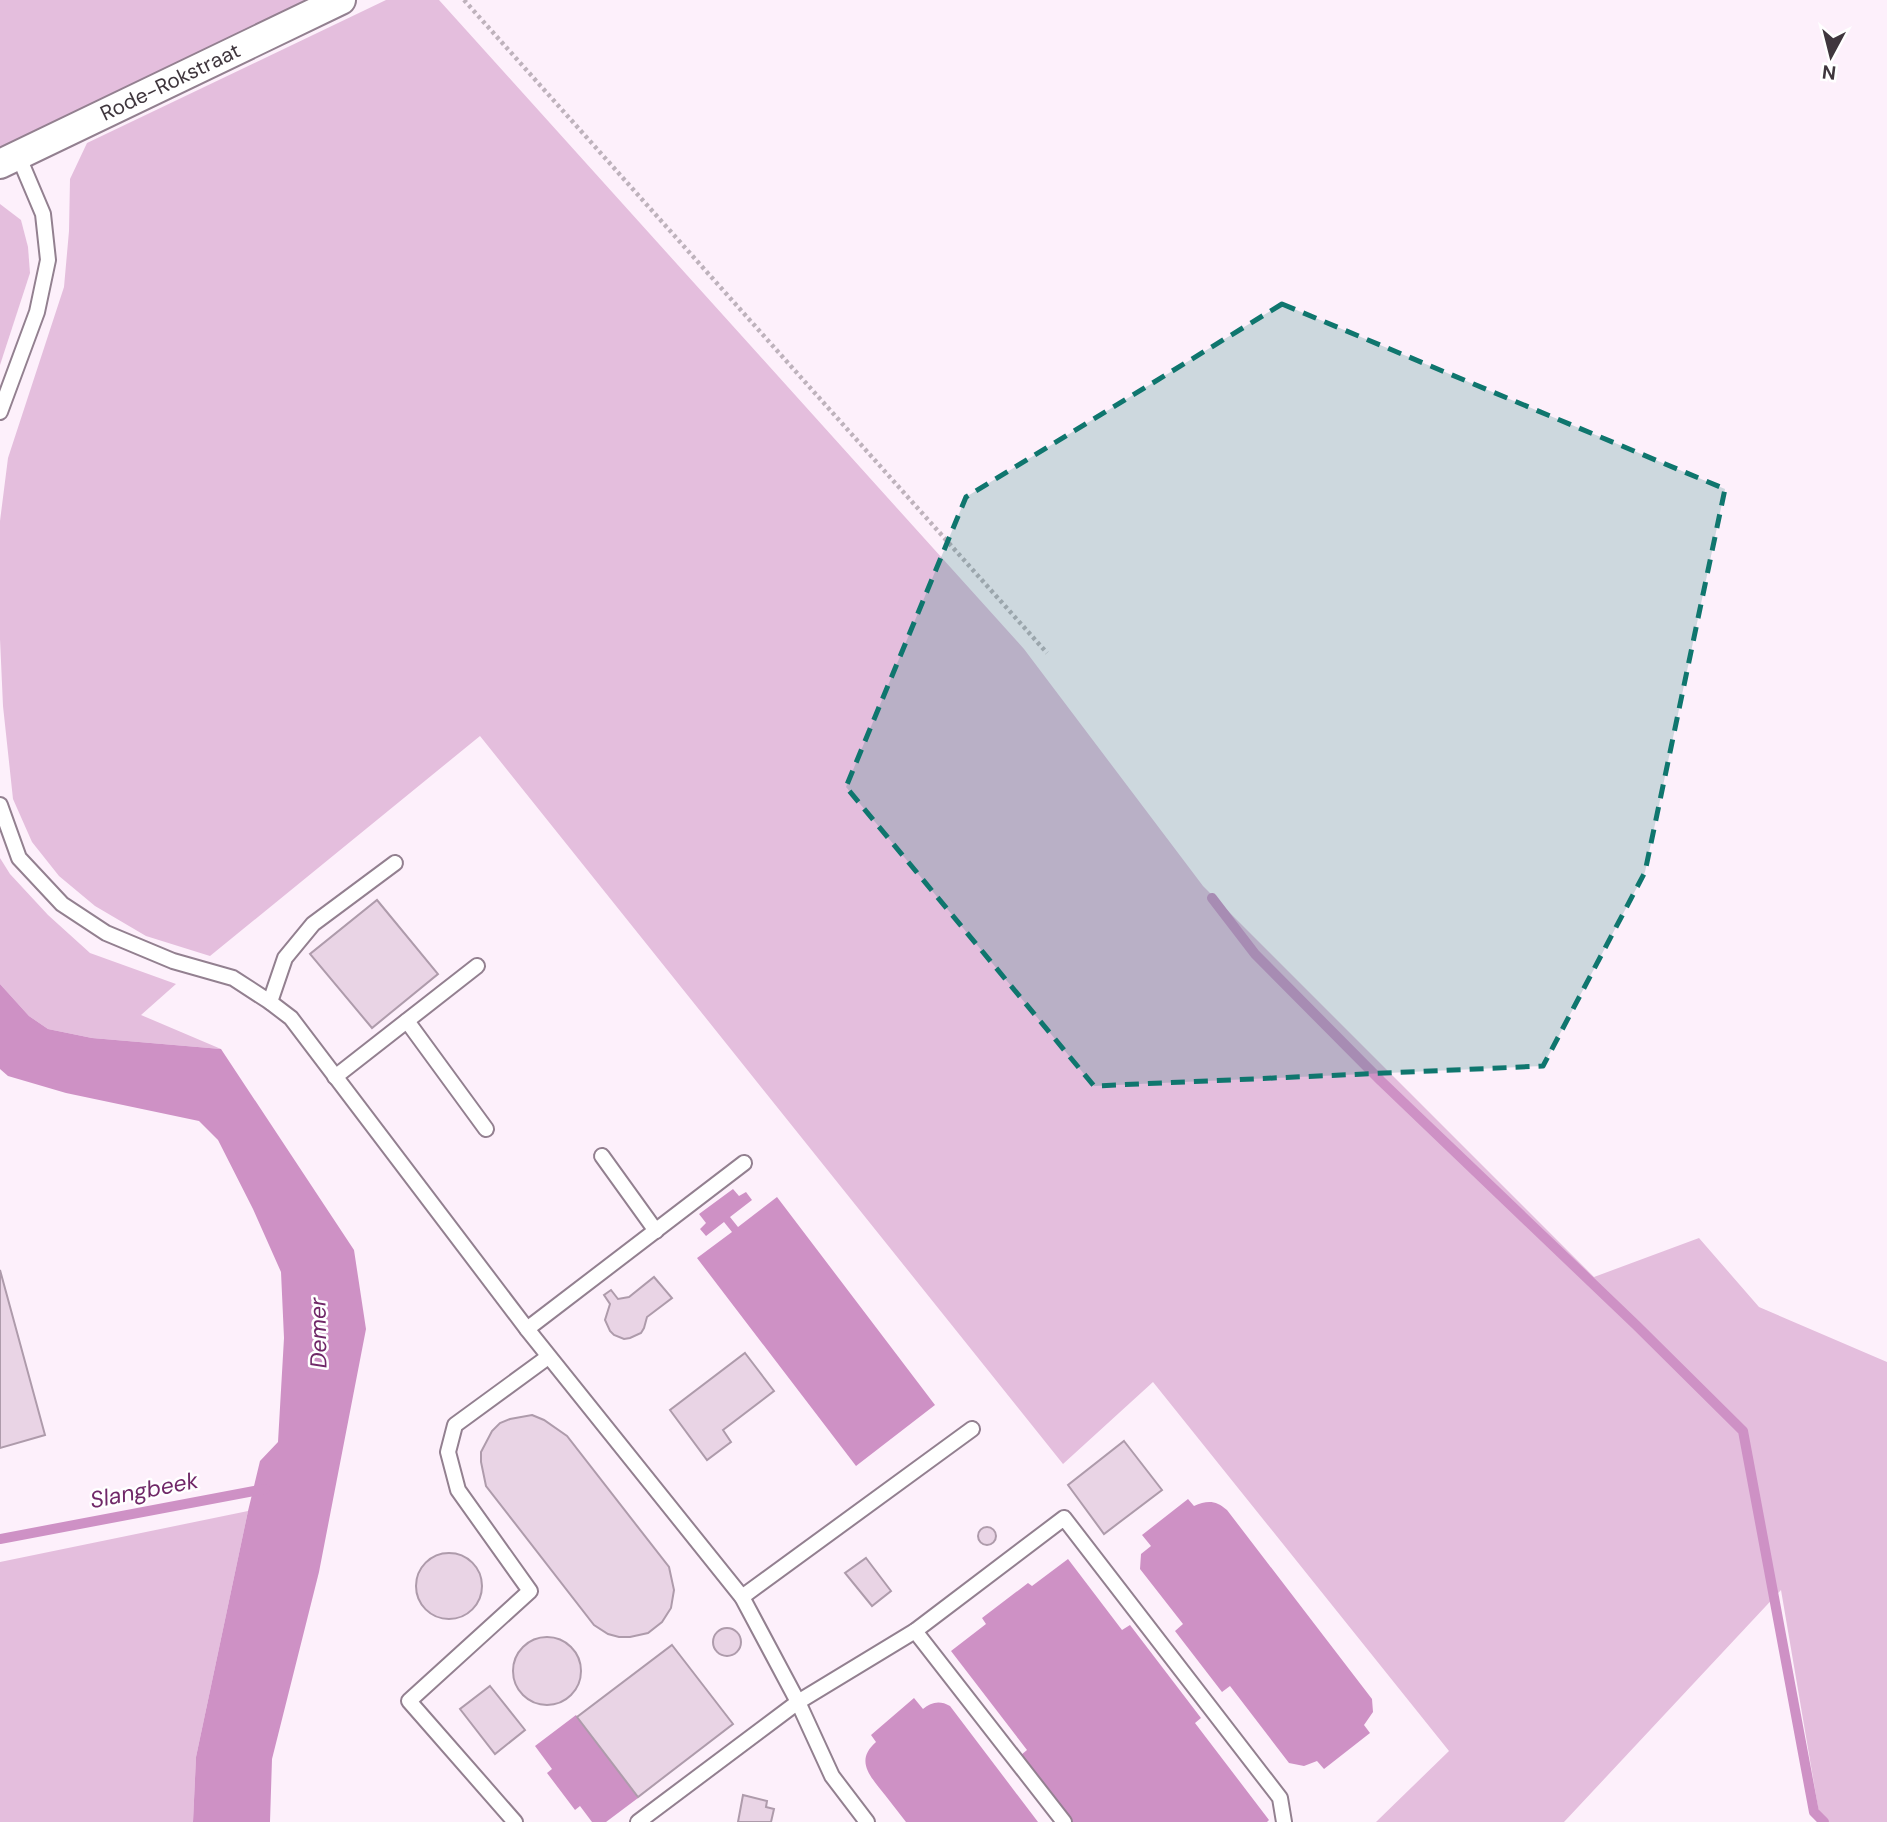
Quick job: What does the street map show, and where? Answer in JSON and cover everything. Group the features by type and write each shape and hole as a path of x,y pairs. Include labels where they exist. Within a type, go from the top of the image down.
{"street":[{"name":"Rode-Rokstraat","path":"9,160 341,0"}],"lane":[{"path":"0,412 37,312 48,260 43,214 9,160"},
{"path":"0,805 19,858 62,904 106,933 173,961 233,978 291,1018 548,1357 742,1597 798,1702 832,1776 867,1822"},
{"path":"270,1002 285,958 313,924 395,863"},
{"path":"335,1077 477,966"},
{"path":"407,1021 486,1129"},
{"path":"602,1156 656,1231"},
{"path":"527,1329 744,1163"},
{"path":"515,1822 409,1701 530,1591 458,1490 448,1452 455,1425 548,1357"},
{"path":"742,1597 972,1429"},
{"path":"638,1822 798,1702 915,1631 1063,1518 1280,1798 1284,1822"},
{"path":"915,1631 1063,1822"}],"path":[{"path":"464,0 1046,653"}],"highlighted area":[{"path":"1282,304 1725,489 1645,872 1543,1066 1094,1086 846,787 966,497"}],"shaded area":[{"path":"0,0 306,0 0,148"},
{"path":"386,0 439,0 1024,649 1203,886 1594,1277 1699,1238 1759,1307 1887,1362 1887,1822 1829,1822 1819,1813 1781,1590 1564,1822 1376,1822 1449,1751 1153,1382 1063,1464 480,736 210,956 146,936 95,906 59,876 32,842 13,799 3,706 0,521 8,458 64,287 70,179 87,143"},
{"path":"0,204 21,220 28,247 30,273 0,365"},
{"path":"0,858 10,874 48,915 90,953 176,984 141,1015 221,1049 92,1038 48,1029 29,1016 0,984"},
{"path":"248,1511 196,1757 193,1822 0,1822 0,1562"}],"water":[{"name":"Demer","path":"0,984 29,1016 48,1029 92,1038 221,1049 354,1250 366,1329 319,1572 272,1759 270,1822 193,1822 196,1757 248,1511 260,1461 278,1442 284,1338 281,1272 218,1140 199,1121 66,1093 8,1076 0,1069"},
{"path":"733,1189 739,1196 746,1192 752,1200 730,1217 738,1227 777,1197 935,1405 856,1466 697,1258 732,1232 724,1222 706,1236 700,1229 706,1223 699,1214"},
{"path":"1188,1499 1194,1506 1211,1502 1227,1510 1372,1699 1373,1712 1364,1725 1370,1733 1324,1769 1317,1761 1304,1766 1289,1763 1230,1686 1222,1692 1175,1631 1183,1624 1140,1569 1141,1554 1151,1546 1142,1535"},
{"path":"1068,1559 1122,1630 1130,1625 1201,1718 1195,1723 1269,1820 1267,1822 1072,1822 1021,1755 1027,1750 951,1651 986,1624 982,1618 1028,1583 1032,1586"},
{"path":"914,1698 923,1709 936,1703 950,1706 1038,1822 906,1822 870,1775 865,1762 869,1749 876,1742 871,1735"},
{"path":"576,1715 638,1798 606,1822 592,1822 580,1806 575,1810 547,1773 552,1769 535,1746"}],"building":[{"path":"377,900 438,974 372,1028 310,954"},
{"path":"0,1270 45,1435 0,1448"},
{"path":"654,1277 672,1298 647,1317 641,1333 624,1339 614,1335 605,1320 610,1304 604,1295 611,1290 618,1299 629,1297"},
{"path":"745,1353 774,1391 723,1430 731,1442 707,1460 670,1410"},
{"path":"532,1415 567,1436 669,1567 674,1590 671,1608 662,1622 648,1633 619,1637 594,1625 486,1486 481,1452 492,1431 500,1423 510,1419"},
{"path":"1124,1441 1162,1490 1104,1534 1068,1485"},
{"path":"987,1527 993,1530 996,1536 993,1542 987,1545 981,1542 978,1536 981,1530"},
{"path":"449,1553 462,1556 472,1563 479,1573 482,1586 479,1599 472,1609 462,1616 449,1619 436,1616 426,1609 419,1599 416,1586 419,1573 426,1563 436,1556"},
{"path":"866,1558 891,1591 872,1606 845,1573"},
{"path":"727,1628 737,1632 741,1642 737,1652 727,1656 717,1652 713,1642 717,1632"},
{"path":"547,1637 560,1640 571,1647 578,1658 581,1671 578,1684 571,1695 560,1702 547,1705 534,1702 523,1695 516,1684 513,1671 516,1658 523,1647 534,1640"},
{"path":"672,1645 733,1724 638,1797 577,1717"},
{"path":"490,1686 525,1730 495,1754 460,1709"},
{"path":"743,1795 767,1801 766,1807 774,1809 771,1822 738,1822"}],"waterway":[{"path":"1212,898 1255,954 1381,1081 1743,1431 1814,1812 1824,1822"},
{"name":"Slangbeek","path":"0,1539 265,1489"}]}
